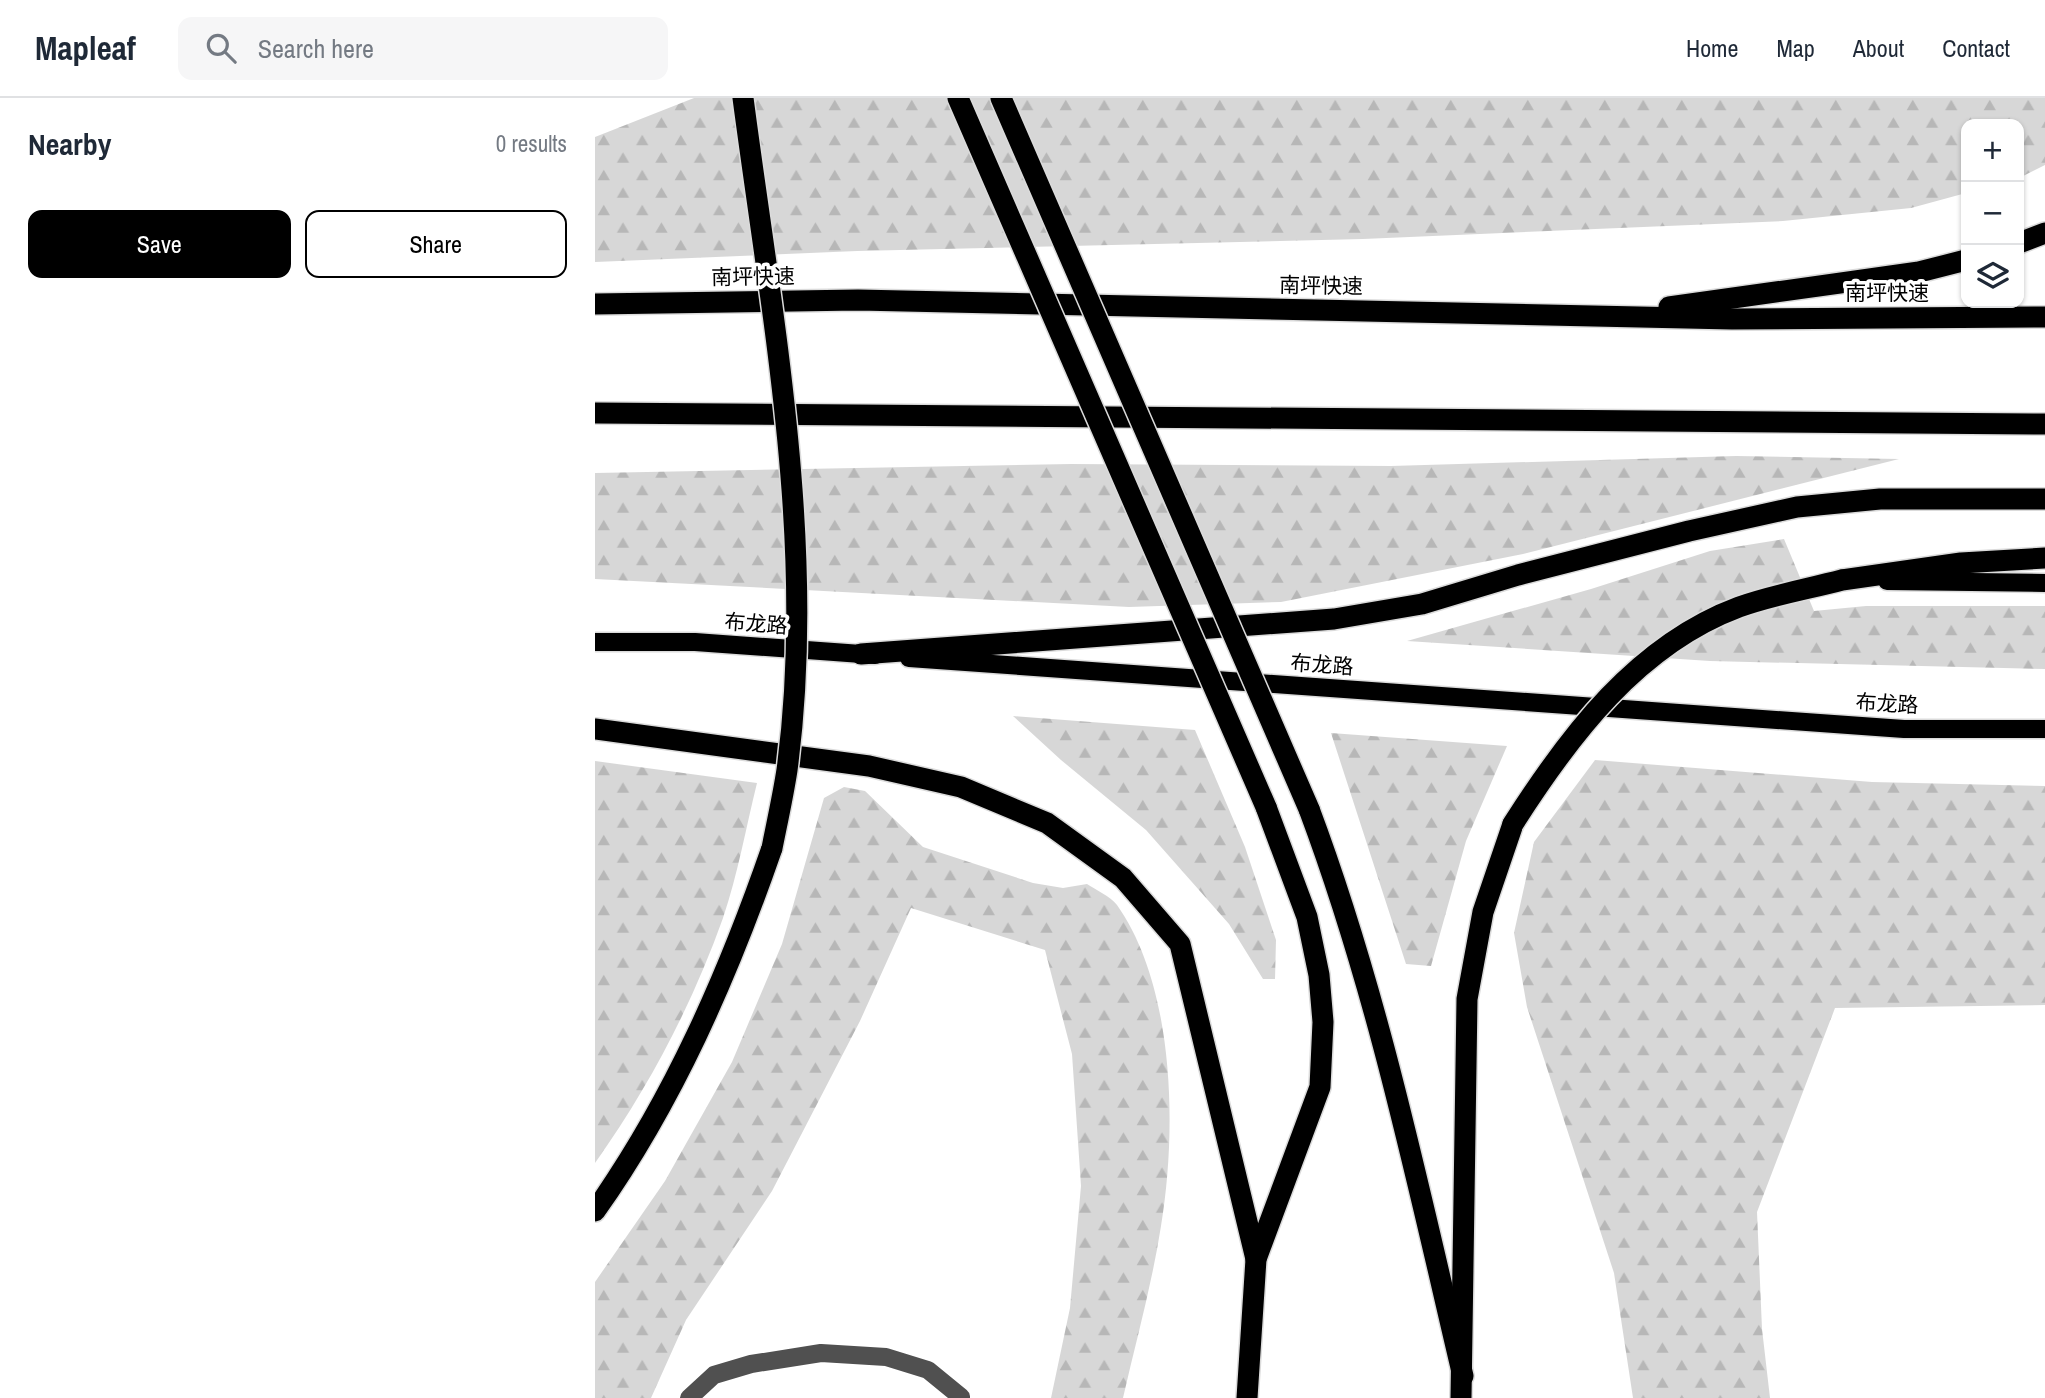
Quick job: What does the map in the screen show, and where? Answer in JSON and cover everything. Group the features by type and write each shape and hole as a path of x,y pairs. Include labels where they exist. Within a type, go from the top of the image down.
{"highway":[{"path":"595,1211 656,1111 697,1034 744,927 772,849 787,771 794,688 796,581 786,434 743,98"},
{"path":"958,98 1266,807 1307,917 1319,975 1323,1022 1320,1087 1256,1259 1247,1398"},
{"path":"1001,98 1309,809 1331,868 1383,1041 1463,1376"},
{"path":"2024,241 2045,233"},
{"path":"1530,315 1655,308 1796,291 1919,272 1961,261"},
{"name":"南坪快速","path":"595,304 857,300 1732,318 2045,317"},
{"path":"595,413 2045,424"},
{"path":"862,654 1334,619 1422,604 1518,575 1689,531 1797,507 1879,499 2045,499"},
{"path":"1461,1398 1467,999 1472,957 1483,912 1513,824 1553,761 1611,693 1669,643 1738,608 1842,580 1961,563 2045,558"},
{"path":"595,729 869,766 961,787 1047,823 1123,878 1180,944 1256,1259"}],"main road":[{"path":"1842,580 2045,583"},
{"name":"布龙路","path":"595,642 695,642 1904,729 2045,729"}],"lane":[{"path":"689,1398 714,1375 751,1364 821,1353 886,1357 918,1366 928,1370 961,1397"}],"green space":[{"path":"694,98 2045,98 2045,165 2024,176 2024,119 1961,119 1961,194 1911,208 1783,221 1363,239 857,251 595,262 595,137"},
{"path":"1736,456 1899,459 1523,554 1281,602 1129,607 595,579 595,473 1071,464 1391,466"},
{"path":"1784,539 1814,611 1866,606 2045,606 2045,669 1710,661 1407,641 1591,589 1710,551"},
{"path":"1013,716 1195,730 1245,847 1276,940 1275,979 1263,979 1229,924 1146,830 1061,760"},
{"path":"1331,733 1507,746 1466,841 1431,966 1406,964"},
{"path":"1595,760 1872,782 2045,786 2045,1005 1835,1008 1757,1212 1762,1329 1770,1398 1633,1398 1614,1273 1527,1007 1514,933 1534,842"},
{"path":"595,761 757,783 723,918 698,982 651,1075 595,1163"},
{"path":"844,787 865,791 923,847 1033,883 1063,888 1087,884 1117,905 1136,938 1151,976 1161,1017 1167,1060 1169,1147 1157,1248 1123,1398 1051,1398 1070,1308 1081,1186 1072,1054 1045,950 911,908 860,1021 772,1191 686,1320 651,1398 595,1398 595,1282 665,1181 732,1062 782,944 824,798"}]}
